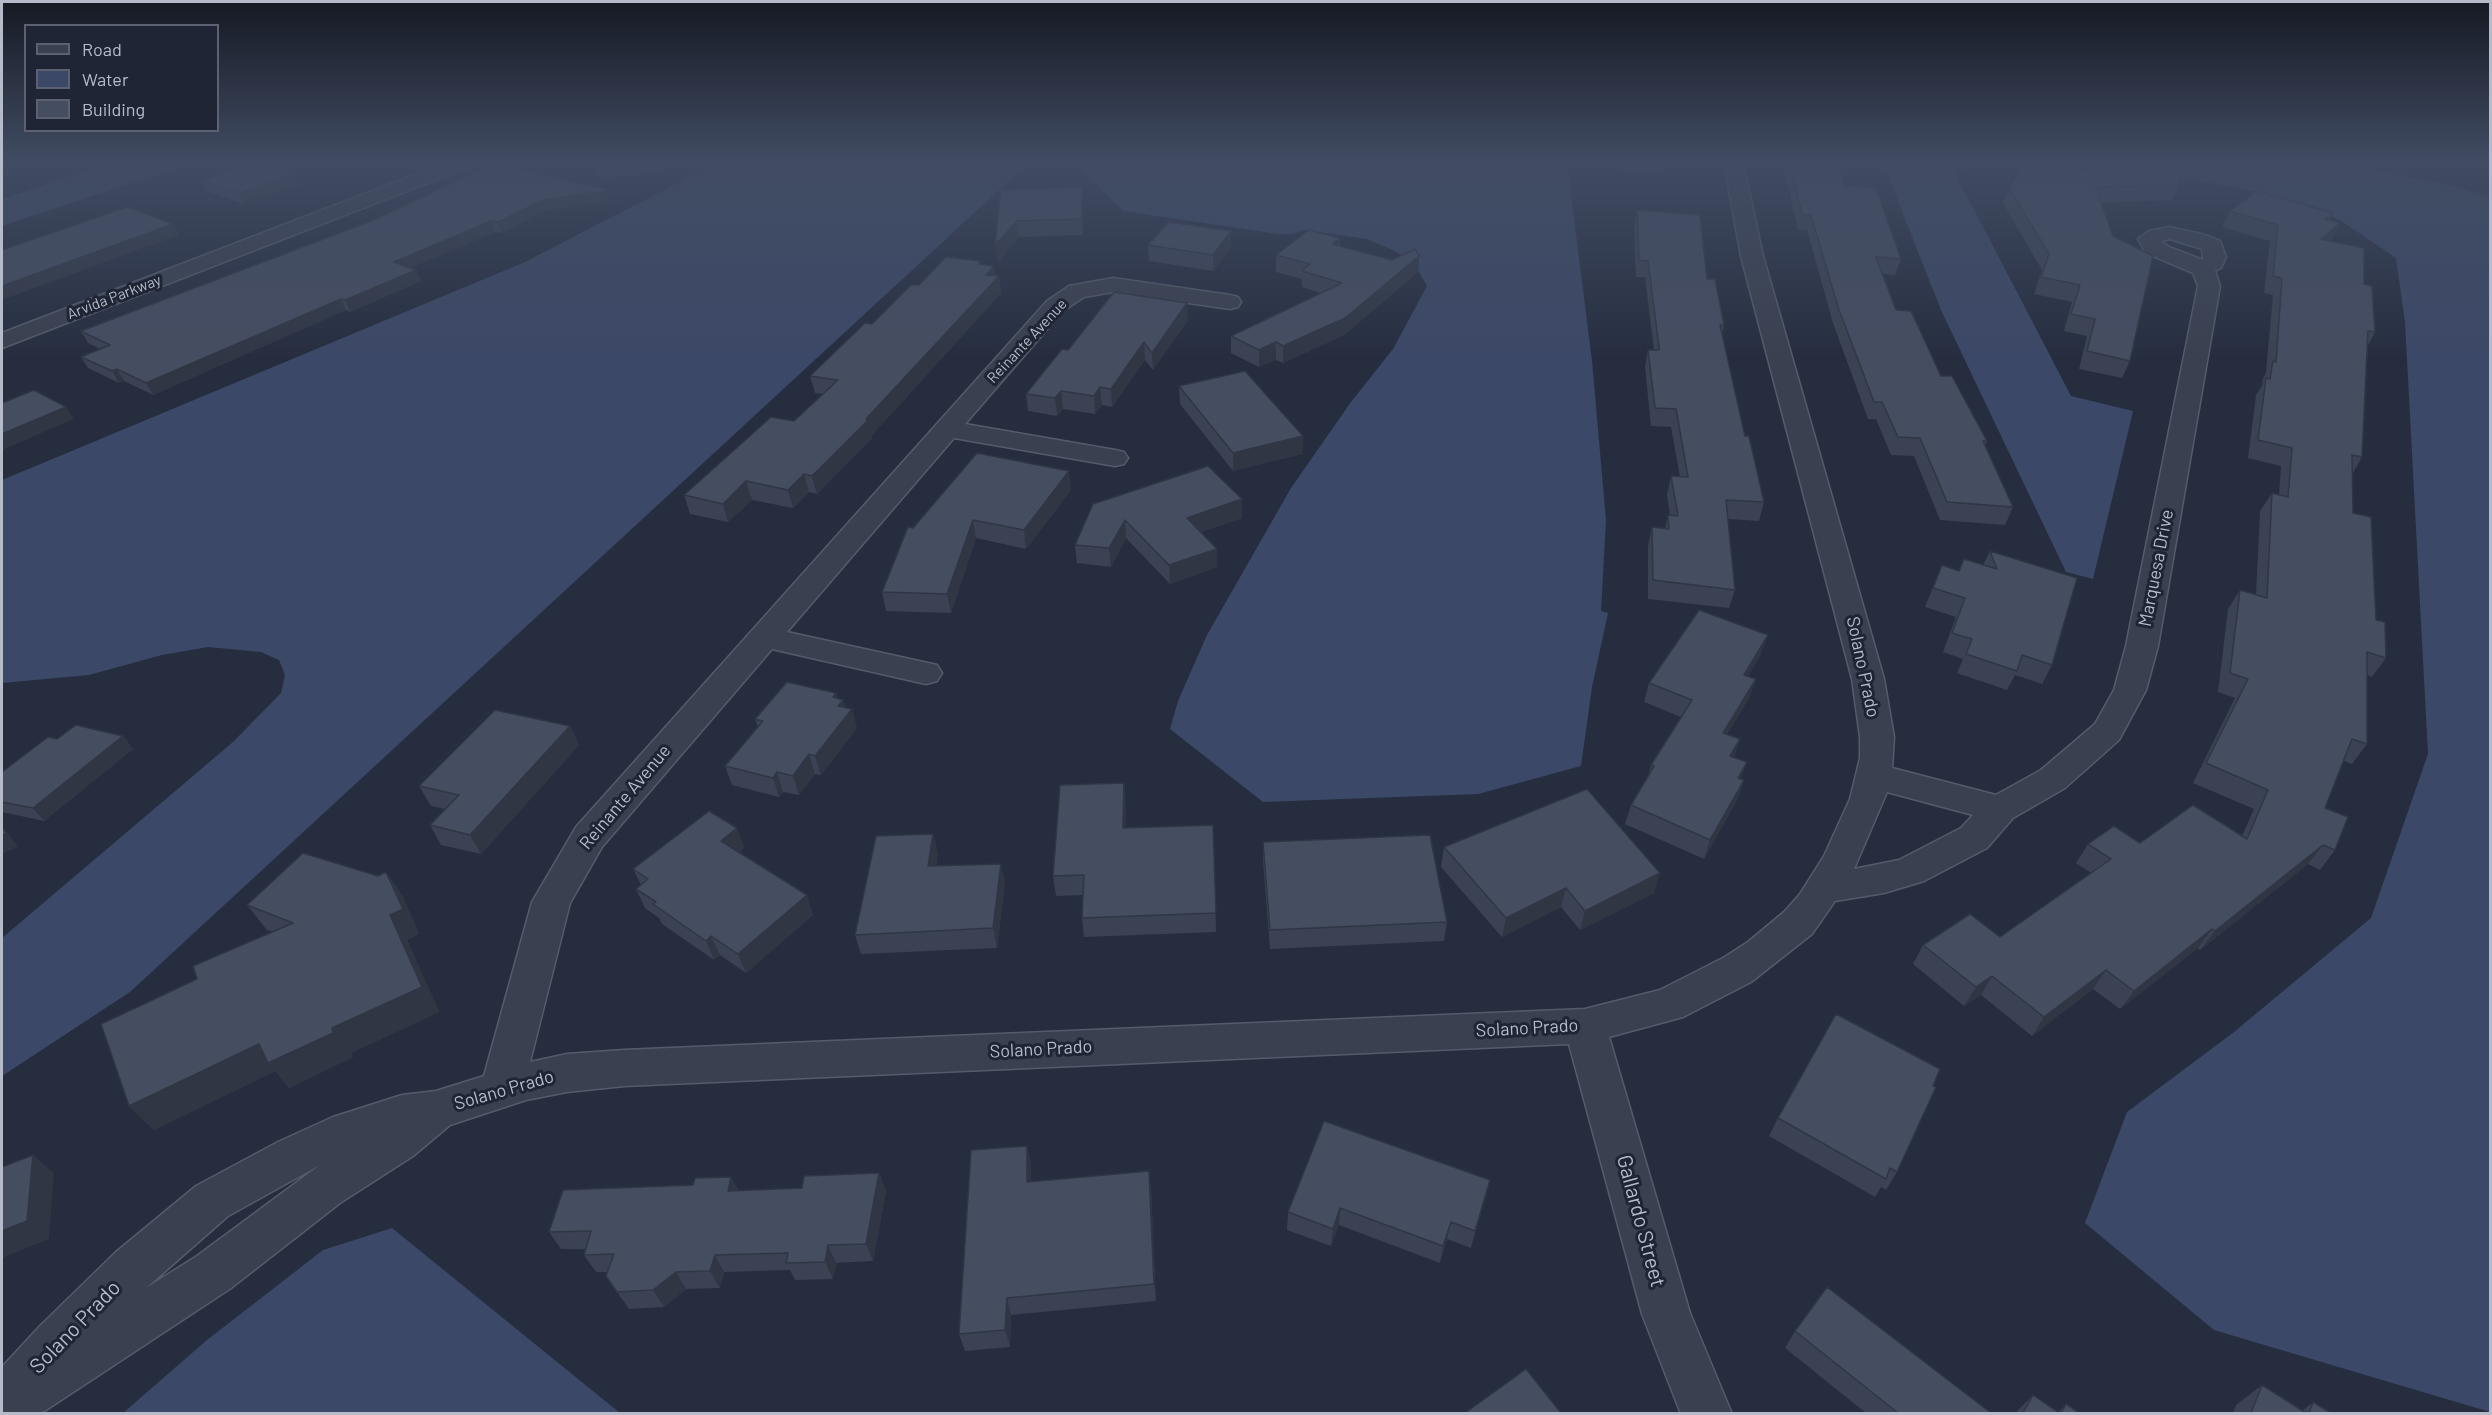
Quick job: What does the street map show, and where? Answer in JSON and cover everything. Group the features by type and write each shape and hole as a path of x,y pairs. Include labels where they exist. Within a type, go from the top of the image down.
{"street":[{"name":"Arvida Parkway","path":"2,341 291,229"},
{"name":"Solano Prado","path":"2,1406 214,1272 324,1188 397,1142 436,1110 545,1076 624,1068 1585,1026 1669,1005 1737,970 1782,938 1813,905 1825,888 1856,829 1874,776 1877,737 1868,679 1746,229"},
{"name":"Marquesa Drive","path":"1825,888 1884,879 1911,871 1974,838 2000,809 2052,779 2107,732 2130,690 2144,634 2209,286 2204,269"},
{"name":"Reinante Avenue","path":"502,1088 551,902 571,864 611,808 765,637 1055,306 1077,291 1098,286 1120,286 1230,302"},
{"path":"948,429 1115,458"},
{"path":"765,637 926,673"},
{"path":"1874,776 2000,809"},
{"name":"Gallardo Street","path":"1585,1026 1666,1314 1707,1413"}],"water":[{"path":"589,229 957,229 130,992 2,1076 2,938 233,742 281,693 285,675 279,660 261,652 208,647 162,655 89,675 2,683 2,480 525,262"},
{"path":"1245,229 1575,229 1592,361 1606,520 1601,611 1608,613 1592,687 1581,766 1478,794 1263,802 1170,729 1178,701 1207,635 1291,488 1351,402 1393,349 1427,286 1418,270 1409,261 1397,252 1367,239 1304,230 1293,234"},
{"path":"1909,229 1984,229 2071,396 2133,411 2093,579 2066,572 1941,310"},
{"path":"2353,229 2490,229 2490,1412 2214,1330 2085,1223 2127,1112 2234,1032 2371,918 2428,754 2405,322 2396,258"},
{"path":"392,1228 620,1413 123,1413 207,1340 323,1250"}],"building":[{"path":"63,229 159,229 2,286 2,250"},
{"path":"350,229 472,229 394,262 416,270 345,300 341,299 146,383 117,369 112,371 81,357 110,345 81,331"},
{"path":"997,229 1010,229 995,245"},
{"path":"1163,229 1231,231 1213,255 1148,245"},
{"path":"1638,229 1702,229 1707,279 1715,279 1724,325 1720,325 1745,436 1749,436 1764,502 1726,500 1735,590 1653,580 1652,527 1669,529 1668,515 1678,516 1671,476 1688,477 1676,409 1655,408 1648,350 1659,350 1659,347 1648,261 1639,260"},
{"path":"1815,229 1890,229 1901,259 1876,257 1896,310 1911,311 1941,376 1952,376 1987,441 1983,441 2013,507 1947,502 1920,438 1898,437 1882,402 1874,402 1838,307"},
{"path":"2034,229 2110,229 2113,236 2153,256 2130,361 2087,351 2095,319 2071,314 2080,285 2041,277 2049,254"},
{"path":"2278,229 2333,229 2321,239 2364,248 2364,284 2372,286 2375,332 2368,331 2362,457 2352,455 2353,513 2371,517 2376,620 2385,622 2386,658 2367,652 2367,744 2352,739 2325,808 2348,817 2335,850 2323,845 2215,931 2212,929 2134,991 2106,970 2044,1017 1992,976 1976,987 1923,945 1970,914 2000,937 2111,859 2088,844 2114,826 2140,843 2193,805 2247,839 2268,790 2206,763 2248,679 2230,673 2240,590 2267,598 2272,493 2288,497 2292,448 2258,440 2266,378 2270,379 2273,361 2276,362 2282,278 2273,276"},
{"path":"1309,230 1340,238 1332,244 1392,260 1415,249 1419,256 1345,318 1283,346 1276,342 1259,350 1231,336 1342,283 1302,271 1310,264 1276,255"},
{"path":"946,257 981,261 979,264 994,266 986,275 999,276 866,419 868,420 812,476 804,474 788,490 746,481 723,504 684,495 771,417 794,421 838,380 810,376 865,323 872,324 911,285 919,285"},
{"path":"1114,292 1187,303 1152,353 1144,342 1111,389 1100,387 1094,396 1061,391 1055,398 1026,394 1062,349 1068,350"},
{"path":"1245,371 1303,436 1233,453 1179,386"},
{"path":"34,390 66,407 2,434 2,403"},
{"path":"977,453 1069,471 1024,530 973,520 947,594 882,592 908,527 913,528"},
{"path":"1208,466 1242,499 1187,518 1217,549 1169,565 1125,520 1109,548 1075,545 1093,504"},
{"path":"1990,551 2077,578 2052,665 2022,655 2017,671 1966,654 1972,639 1952,633 1965,598 1933,588 1942,565 1959,571 1964,559 1997,569"},
{"path":"1699,610 1768,635 1744,675 1756,679 1723,733 1740,739 1730,756 1747,762 1738,778 1744,780 1710,840 1631,805 1654,766 1651,765 1692,700 1649,683"},
{"path":"787,682 836,693 833,697 843,700 838,706 852,709 815,756 809,754 793,776 777,772 773,778 725,766 763,721 755,719"},
{"path":"495,710 570,726 470,835 430,825 459,795 419,786"},
{"path":"76,725 123,736 33,808 2,802 2,772 48,737 57,739"},
{"path":"1124,783 1123,828 1213,825 1216,913 1082,918 1084,875 1053,876 1060,785"},
{"path":"1587,789 1660,873 1585,911 1566,888 1506,918 1444,847"},
{"path":"709,811 737,828 721,841 807,895 738,954 711,936 706,941 653,904 656,902 636,889 648,879 633,869"},
{"path":"933,834 928,866 1001,864 993,928 855,935 876,836"},
{"path":"1430,835 1447,922 1270,930 1263,842"},
{"path":"303,853 378,876 386,872 403,909 390,915 422,987 332,1028 333,1033 268,1063 259,1044 129,1106 101,1024 197,979 193,966 293,923 247,905"},
{"path":"1836,1014 1940,1069 1933,1086 1936,1087 1897,1172 1890,1168 1886,1179 1778,1118"},
{"path":"1324,1121 1490,1180 1475,1231 1451,1222 1443,1246 1340,1208 1333,1229 1288,1212"},
{"path":"1027,1146 1027,1182 1149,1171 1154,1284 1007,1298 1005,1330 959,1334 971,1150"},
{"path":"33,1155 27,1221 2,1231 2,1167"},
{"path":"879,1173 866,1244 828,1245 825,1262 786,1263 788,1253 715,1255 710,1271 676,1272 653,1290 617,1292 606,1276 614,1254 584,1255 591,1231 549,1232 563,1190 693,1185 695,1178 731,1177 728,1191 802,1188 804,1176"},
{"path":"1827,1287 1991,1413 1898,1413 1795,1331"},
{"path":"1526,1369 1561,1413 1465,1413"},
{"path":"2262,1385 2306,1413 2251,1413"},
{"path":"2033,1395 2059,1413 2023,1413"},
{"path":"2313,1402 2331,1413 2309,1413"},
{"path":"2066,1404 2079,1413 2061,1413"}]}
